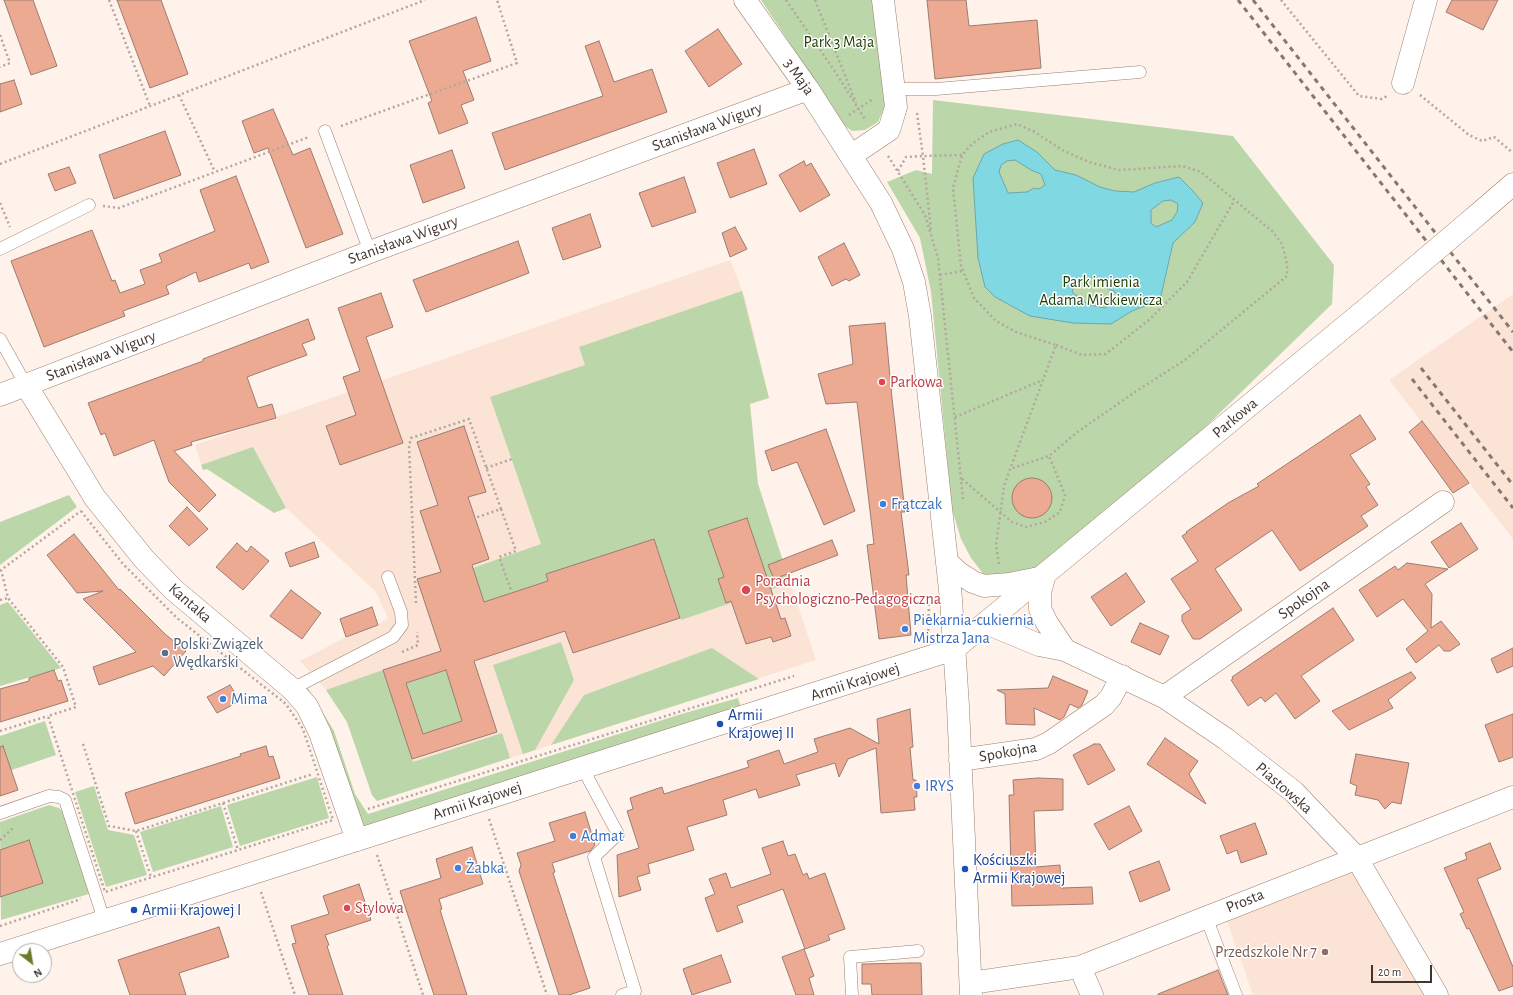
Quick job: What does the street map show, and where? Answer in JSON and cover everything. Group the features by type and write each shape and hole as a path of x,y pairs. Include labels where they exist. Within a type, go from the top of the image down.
{"street":[{"name":"3 Maja","path":"746,0 852,155 893,225 914,282 920,316 950,599 960,760 971,989"},
{"path":"852,155 889,130 896,106 883,0"},
{"path":"1404,84 1426,0"},
{"name":"Stanisława Wigury","path":"0,395 370,252 808,89"},
{"name":"Parkowa","path":"954,649 1371,305 1513,184"},
{"name":"Kantaka","path":"26,385 95,498 144,559 174,590 292,689 307,706 320,733 357,840"},
{"name":"Spokojna","path":"1164,697 1443,502"},
{"path":"947,562 959,573 973,582 984,586 1009,584 1044,576"},
{"name":"Piastowska","path":"1044,576 1040,593 1040,609 1047,623 1066,650"},
{"name":"Piastowska","path":"986,623 1039,645 1066,650 1164,697 1226,739 1294,792 1356,857 1438,995"},
{"name":"Armii Krajowej","path":"0,954 954,649"},
{"name":"Spokojna","path":"960,760 1036,749 1049,743 1104,705 1111,697 1122,676"},
{"name":"Prosta","path":"971,989 1080,967 1356,857 1513,797"},
{"path":"1080,967 1092,995"}],"lane":[{"path":"894,89 936,89 1140,72"},
{"path":"325,131 370,252"},
{"path":"0,249 89,205"},
{"path":"0,339 26,385"},
{"path":"292,689 393,637 402,625 401,612 388,577"},
{"path":"582,767 618,834 594,857 635,991 622,995"},
{"path":"0,814 49,796 59,797 65,800 102,893 104,920"},
{"path":"1206,917 1236,995"},
{"path":"852,995 850,957 918,951"}],"path":[{"path":"109,0 150,106"},
{"path":"0,164 425,0"},
{"path":"89,205 119,208 325,131 517,63 497,0"},
{"path":"815,0 859,109"},
{"path":"1281,0 1359,96 1382,99 1404,84 1424,97 1469,135 1482,141 1494,137 1513,153"},
{"path":"0,35 10,63 0,68"},
{"path":"179,95 215,172"},
{"path":"1010,469 1049,456 1076,433 1135,392 1185,360 1287,276 1287,264 1282,244 1273,232 1201,172 1182,166 1119,170 1089,162 1062,150 1035,132 1018,124 989,132 972,144 962,155 953,188 962,270 974,298 996,321 1016,332 1082,355 1106,354 1150,319 1187,282 1234,201"},
{"path":"898,171 906,157 923,156 932,238"},
{"path":"0,203 16,242"},
{"path":"940,275 962,270"},
{"path":"999,567 996,545 1004,486 1056,345"},
{"path":"955,417 1044,380"},
{"path":"416,605 409,446 411,438 469,419 516,551 499,557 511,590"},
{"path":"962,479 1012,522 1026,527 1045,522 1060,512 1065,495 1049,456"},
{"path":"486,468 512,459"},
{"path":"475,518 500,509"},
{"path":"0,731 76,707 63,667 8,598 1,570 81,511 123,564 177,618 286,704 303,729 333,820 0,926"},
{"path":"0,600 8,598"},
{"path":"928,638 928,604 950,599"},
{"path":"397,654 418,645 417,629"},
{"path":"364,806 369,810 797,675"},
{"path":"48,716 104,892 102,893"},
{"path":"83,744 109,826 136,830 318,773"},
{"path":"482,799 547,995"},
{"path":"222,803 238,850"},
{"path":"136,830 151,877"},
{"path":"383,852 377,855 423,995"},
{"path":"254,872 295,995"}],"shaded area":[{"path":"730,260 745,297 769,398 750,404 758,484 816,660 377,801 372,795 347,722 326,690 300,661 346,637 378,625 388,618 376,592 286,508 274,513 207,469 203,470 195,445"},
{"path":"1513,294 1513,539 1389,380"},
{"name":"Przedszkole Nr 7","path":"1356,857 1437,995 1253,995 1223,910"}],"green space":[{"name":"Park 3 Maja","path":"761,0 878,0 888,89 884,108 878,122 865,130 852,131 845,126"},
{"name":"Park imienia Adama Mickiewicza","path":"933,100 1233,136 1334,265 1332,304 1193,439 1024,586 988,580 971,558 961,539 952,509 931,292 920,238 887,182 916,170 932,174"},
{"path":"742,291 769,398 750,404 758,484 790,583 681,620 654,539 548,581 484,602 473,568 541,544 490,397 585,365 579,347"},
{"path":"253,447 286,508 274,513 207,469 203,470 201,465"},
{"path":"69,495 77,507 0,565 0,522"},
{"path":"8,602 61,668 0,686 0,605"},
{"path":"561,642 574,680 535,750 523,754 493,665"},
{"path":"712,648 759,679 551,745 584,695"},
{"path":"383,670 413,762 502,733 510,758 377,801 372,795 347,722 326,690"},
{"path":"446,670 462,721 423,734 406,683"},
{"path":"306,685 334,731 355,794 368,814 678,715 738,698 741,707 363,828 298,690"},
{"path":"45,721 56,755 0,774 0,736"},
{"path":"317,777 329,818 240,846 227,805"},
{"path":"94,786 108,830 134,835 147,875 106,887 75,792"},
{"path":"49,805 59,808 63,812 89,894 1,920 0,822"},
{"path":"221,806 233,847 153,872 140,832"}],"water":[{"path":"1018,140 1037,152 1055,170 1076,175 1100,187 1115,191 1134,192 1155,183 1179,177 1203,203 1195,222 1173,243 1160,300 1132,311 1111,324 1073,323 1030,316 995,297 985,287 978,258 973,178 984,154 1003,144","holes":["1015,160 1031,170 1041,174 1045,185 1039,189 1034,188 1027,192 1008,193 999,172 1001,165 1007,161","1171,200 1178,204 1177,212 1172,220 1156,227 1151,223 1151,210 1163,201","1095,277 1101,280 1106,288 1114,291 1119,297 1105,308 1087,304 1072,292 1074,285 1078,281"]}],"building":[{"path":"4,0 33,0 57,66 31,75"},
{"path":"117,0 161,0 188,74 150,88"},
{"path":"927,0 966,0 969,26 1037,20 1041,68 935,79"},
{"path":"1452,0 1498,0 1483,30 1446,12"},
{"path":"476,17 491,61 463,71 474,100 461,105 468,123 439,134 428,103 432,101 409,41"},
{"path":"718,29 742,64 709,87 685,51"},
{"path":"599,41 614,82 652,69 667,112 505,170 492,133 603,96 585,46"},
{"path":"14,80 22,104 0,112 0,84"},
{"path":"273,109 293,155 310,148 343,234 306,248 268,148 254,153 242,121"},
{"path":"165,131 181,175 114,199 99,155"},
{"path":"754,149 767,184 730,198 717,163"},
{"path":"452,150 465,188 423,203 410,165"},
{"path":"804,161 806,166 811,163 830,195 800,212 779,175"},
{"path":"69,167 76,183 55,191 48,174"},
{"path":"236,176 269,262 251,269 249,263 199,282 196,272 166,286 169,294 123,311 125,316 44,347 11,261 92,230 112,281 115,280 120,293 145,284 140,270 162,262 159,254 215,231 200,190"},
{"path":"684,177 696,212 652,227 639,193"},
{"path":"590,214 601,247 563,260 552,228"},
{"path":"735,227 747,249 730,257 722,233"},
{"path":"518,241 529,273 426,312 413,280"},
{"path":"844,243 860,275 849,281 846,279 832,286 818,257"},
{"path":"381,293 393,327 366,337 403,443 340,465 326,426 356,415 343,377 360,371 338,308"},
{"path":"308,319 315,339 302,344 307,355 247,377 258,408 272,404 276,418 191,442 192,445 174,451 216,495 199,512 169,482 154,440 114,456 105,433 101,435 88,403 203,361 203,359"},
{"path":"885,323 905,512 901,512 909,575 906,575 911,635 879,639 867,545 874,544 857,402 826,404 818,374 853,364 849,326"},
{"path":"1360,415 1376,439 1350,455 1370,484 1366,487 1378,505 1361,516 1368,526 1300,571 1272,530 1215,569 1242,610 1200,639 1193,639 1182,621 1182,615 1191,609 1171,579 1198,561 1182,536 1228,503 1259,486 1257,484"},
{"path":"1422,421 1469,483 1453,493 1409,432"},
{"path":"464,426 486,492 468,497 489,559 472,565 484,602 548,581 546,574 654,539 680,618 573,653 565,631 474,661 497,732 412,759 383,670 441,651 417,579 441,572 420,511 438,505 417,442","holes":["446,670 462,721 423,734 406,683"]},
{"path":"826,429 855,511 824,525 797,462 772,471 765,451"},
{"path":"1032,478 1040,480 1046,484 1050,490 1052,498 1050,506 1046,512 1040,516 1032,518 1024,516 1018,512 1014,506 1012,498 1014,490 1018,484 1024,480"},
{"path":"187,507 208,529 189,546 169,526"},
{"name":"Poradnia Psychologiczno-Pedagogiczna","path":"747,518 781,619 785,618 791,636 773,642 771,637 746,644 731,601 726,603 718,579 724,577 708,531"},
{"path":"1461,523 1478,549 1449,568 1431,542"},
{"path":"74,534 119,590 120,589 165,634 186,651 164,676 153,666 99,685 93,667 136,652 83,599 103,591 77,593 47,555"},
{"path":"832,540 838,555 774,579 768,565"},
{"path":"314,542 319,557 290,567 285,553"},
{"path":"237,543 247,552 251,546 269,561 243,590 216,567"},
{"path":"1407,563 1448,569 1425,584 1432,594 1431,628 1441,621 1460,644 1450,651 1444,651 1439,645 1416,663 1406,649 1428,631 1403,599 1377,617 1359,590 1395,566 1398,570"},
{"path":"1126,573 1145,602 1111,626 1091,597"},
{"path":"291,590 321,613 302,639 270,616"},
{"path":"372,607 378,625 346,637 340,619"},
{"path":"1333,608 1354,640 1301,676 1320,701 1295,719 1276,693 1265,702 1261,697 1248,706 1231,680 1233,679 1232,677"},
{"path":"1140,623 1169,636 1160,655 1131,642"},
{"path":"1513,648 1513,666 1497,673 1491,659"},
{"path":"54,670 58,681 61,680 68,701 0,722 0,689 29,681 29,678"},
{"path":"1411,672 1416,678 1388,700 1393,708 1349,730 1332,711"},
{"path":"1053,676 1088,691 1082,705 1078,708 1070,704 1064,717 1060,720 1034,708 1035,725 1006,724 1005,694 997,690 1048,688"},
{"name":"Mima","path":"230,685 240,701 217,713 207,697"},
{"path":"910,709 913,747 910,748 913,780 916,780 917,797 914,797 915,810 881,813 876,748 848,759 839,777 835,763 796,775 800,785 759,798 756,789 723,800 727,815 687,827 694,850 648,864 650,873 637,877 641,890 619,897 617,855 639,848 627,811 633,809 630,798 662,787 664,794 749,767 747,761 779,750 784,764 818,752 814,739 850,728 879,744 877,719"},
{"path":"1513,714 1513,757 1499,762 1485,725"},
{"path":"1165,738 1198,761 1189,774 1206,804 1147,764"},
{"path":"1094,744 1100,744 1115,770 1088,785 1073,755"},
{"path":"3,746 18,790 0,796 0,747"},
{"path":"266,746 269,757 273,756 280,778 135,824 125,793 241,756 240,754"},
{"path":"1356,754 1409,763 1401,804 1392,802 1385,809 1378,800 1355,795 1357,786 1350,783"},
{"path":"1038,778 1063,779 1063,810 1034,811 1036,867 1060,865 1061,888 1092,887 1093,904 1012,906 1009,795 1014,795 1013,780"},
{"path":"1129,806 1142,831 1109,850 1094,824"},
{"path":"585,812 595,845 590,851 552,863 555,872 553,873 590,988 569,995 559,995 519,871 521,865 517,853 555,841 549,823"},
{"path":"1255,823 1267,854 1241,863 1237,850 1227,854 1220,836"},
{"path":"29,840 43,883 0,897 0,850"},
{"path":"783,841 788,856 795,854 803,875 807,873 809,879 825,873 845,929 828,935 830,940 805,949 783,889 737,906 743,922 717,932 705,898 715,894 709,879 726,873 731,888 771,874 762,848"},
{"path":"1490,843 1501,869 1477,879 1513,967 1513,986 1499,991 1469,928 1467,929 1460,914 1464,912 1444,868 1467,859 1465,853"},
{"path":"472,847 483,884 439,899 442,909 440,910 467,995 434,995 400,891 441,878 436,859"},
{"path":"1159,861 1170,890 1140,902 1129,872"},
{"path":"359,884 371,920 325,935 329,945 327,946 343,995 309,995 292,944 296,943 291,926 329,914 323,896"},
{"path":"219,927 229,957 179,973 186,995 130,995 118,960"},
{"path":"804,949 814,976 809,978 814,995 796,995 782,957"},
{"path":"721,955 731,982 692,995 683,969"},
{"path":"921,963 922,995 872,995 871,984 862,984 862,964"},
{"path":"1218,970 1228,995 1158,995 1158,994"}],"railway":[{"path":"1238,0 1513,352"},
{"path":"1253,0 1513,332"},
{"path":"1421,368 1513,485"},
{"path":"1412,379 1513,508"}],"place":[{"name":"Parkowa","path":"882,382"},
{"name":"Frątczak","path":"883,504"},
{"name":"Poradnia Psychologiczno-Pedagogiczna","path":"746,590"},
{"name":"Piekarnia-cukiernia Mistrza Jana","path":"905,629"},
{"name":"Polski Związek Wędkarski","path":"165,653"},
{"name":"Mima","path":"223,699"},
{"name":"Armii Krajowej II","path":"720,724"},
{"name":"IRYS","path":"917,786"},
{"name":"Admat","path":"573,836"},
{"name":"Żabka","path":"458,868"},
{"name":"Kościuszki Armii Krajowej","path":"965,869"},
{"name":"Stylowa","path":"347,908"},
{"name":"Armii Krajowej I","path":"134,910"},
{"name":"Przedszkole Nr 7","path":"1325,952"}]}
